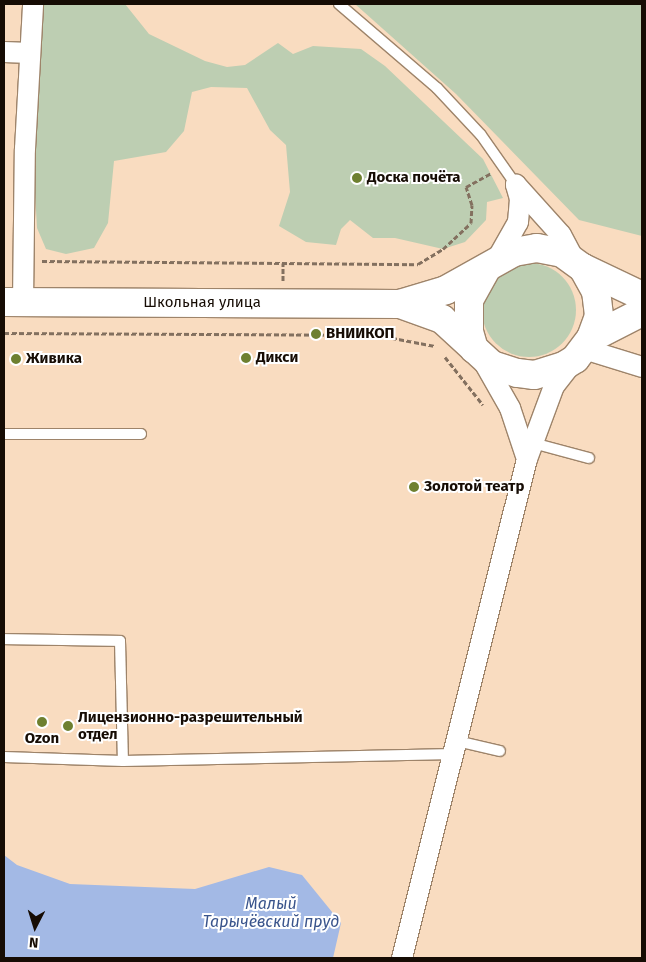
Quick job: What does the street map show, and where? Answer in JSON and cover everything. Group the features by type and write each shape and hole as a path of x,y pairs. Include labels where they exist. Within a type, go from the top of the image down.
{"main road":[{"path":"400,304 433,295 490,267 514,252 537,248 550,249 642,296"},
{"path":"578,263 596,291 599,304 584,349"},
{"path":"477,353 469,331 468,300 490,267"},
{"name":"Школьная улица","path":"13,302 400,304"},
{"path":"400,304 442,319 477,353 503,370 534,374 564,366 584,349 642,312"}],"street":[{"path":"13,302 23,261 33,4"},
{"path":"4,52 30,53"},
{"path":"516,185 561,235 578,263"},
{"path":"490,267 518,222 520,199 516,185"},
{"path":"402,958 530,451 554,386 584,349 642,368"},
{"path":"477,353 510,408 530,451"}],"lane":[{"path":"339,4 437,88 481,135 516,185"},
{"path":"4,434 141,434"},
{"path":"530,451 589,458"},
{"path":"4,640 120,642 124,761"},
{"path":"4,758 124,761 456,747 500,751"}],"path":[{"path":"23,261 418,264 443,249 470,223 472,205 466,186 503,166"},
{"path":"4,333 377,335 437,346"},
{"path":"443,354 486,409"}],"green space":[{"path":"39,4 125,4 149,34 205,61 227,67 245,65 278,43 293,54 313,46 361,49 385,66 483,159 503,198 487,202 486,220 465,242 443,249 395,238 373,238 350,220 341,229 336,245 306,242 279,226 290,192 286,145 270,130 247,88 211,87 192,92 184,131 166,152 114,161 108,223 94,248 66,254 46,249 37,228 33,157"},
{"path":"355,4 642,4 642,236 579,220 456,94"},
{"path":"529,263 547,267 562,277 572,292 576,310 572,328 562,343 547,353 529,357 511,353 496,343 486,328 482,310 486,292 496,277 511,267"}],"water":[{"name":"Малый Тарычёвский пруд","path":"4,855 17,865 70,884 195,889 269,867 302,875 341,923 333,958 4,958"}],"place":[{"name":"Доска почёта","path":"357,178"},
{"name":"ВНИИКОП","path":"316,334"},
{"name":"Дикси","path":"246,358"},
{"name":"Живика","path":"16,359"},
{"name":"Золотой театр","path":"414,487"},
{"name":"Ozon","path":"42,722"},
{"name":"Лицензионно-разрешительный отдел","path":"68,726"}]}
